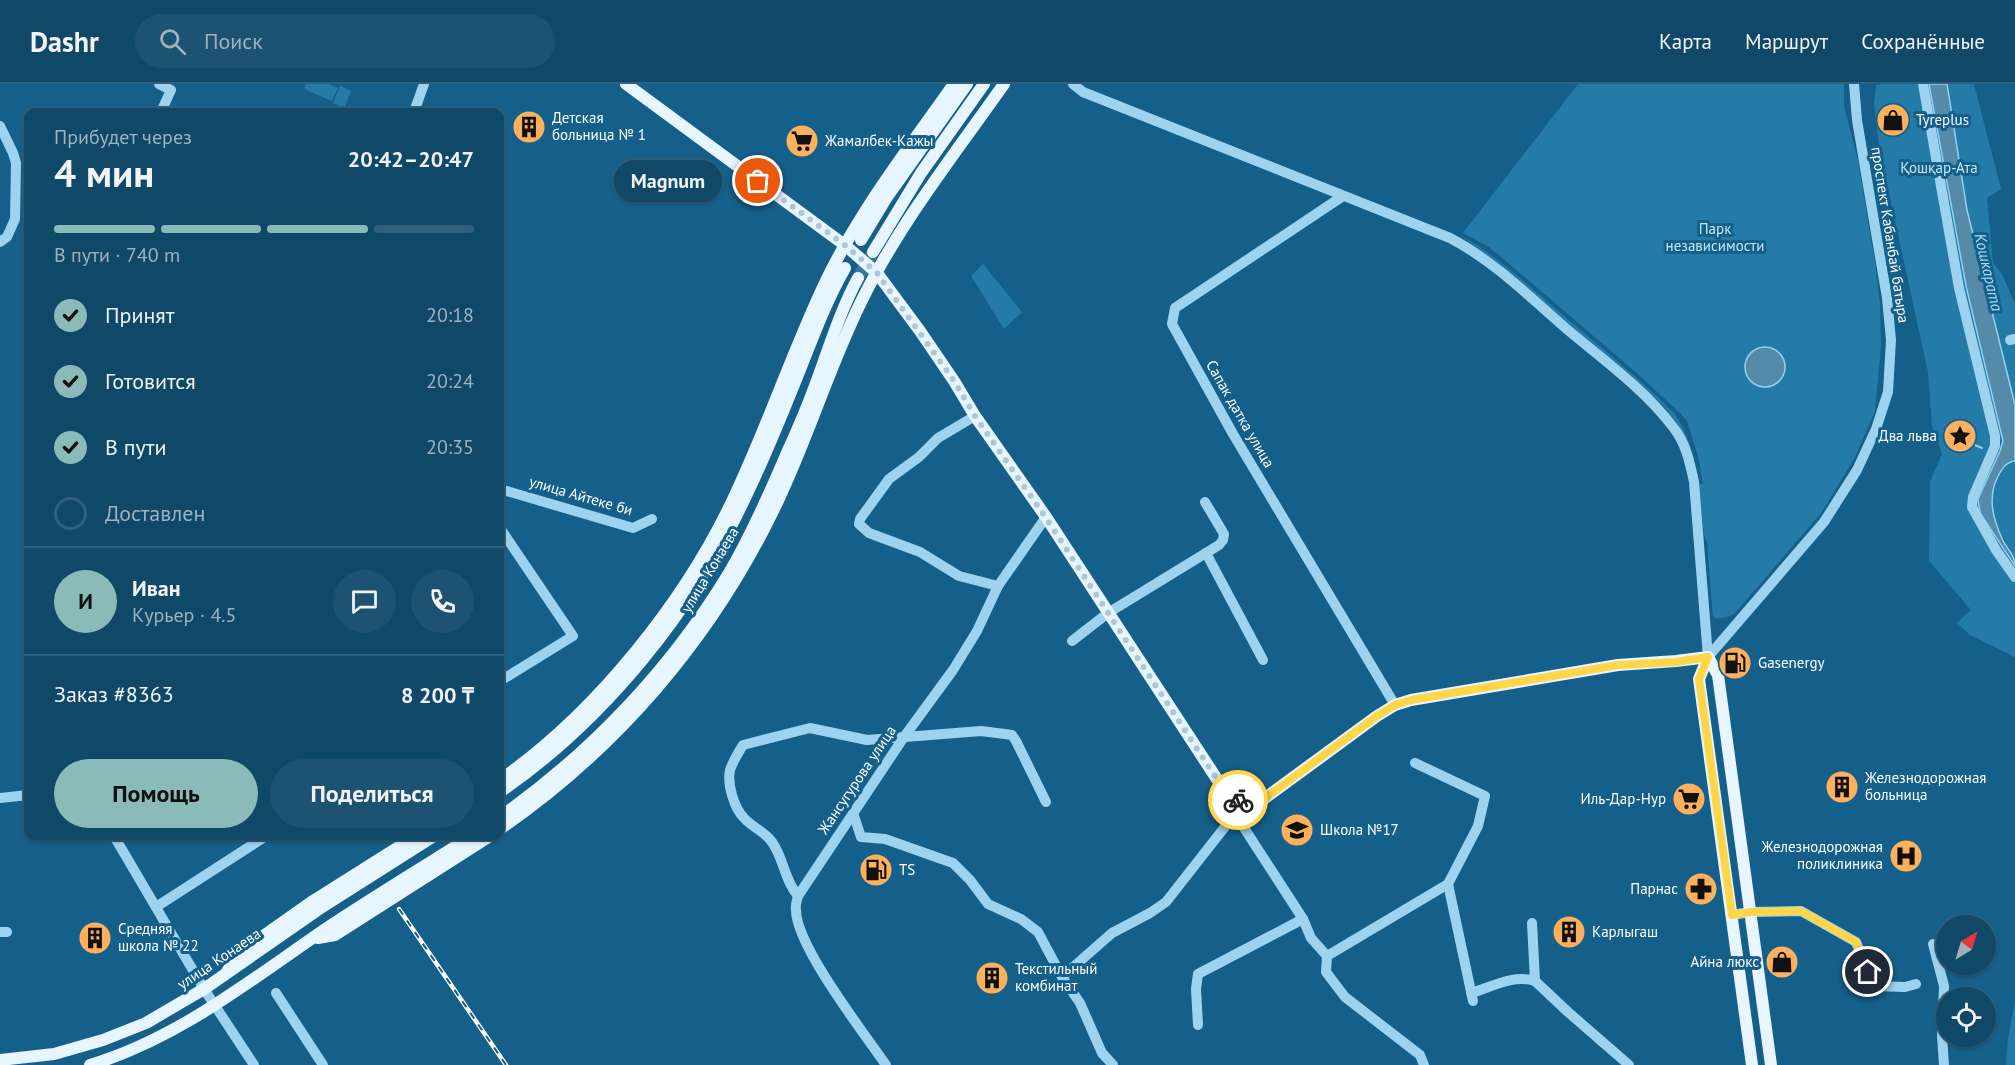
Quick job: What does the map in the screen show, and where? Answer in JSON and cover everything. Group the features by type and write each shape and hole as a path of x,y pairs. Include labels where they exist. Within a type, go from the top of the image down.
{"main road":[{"path":"626,84 846,246 877,273 954,381 975,416 1046,518 1224,790 1234,798 1246,802 1261,801 1377,716 1395,705 1411,700 1618,665 1676,662 1708,657"},
{"path":"504,777 552,738 598,694 669,609 702,558 736,495 825,283 878,192 954,84"},
{"path":"861,240 887,197 967,84"},
{"path":"873,252 921,173 984,84"},
{"path":"504,826 534,806 579,768 627,722 702,633 737,578 772,513 844,339 877,273 912,214 1004,84"},
{"name":"улица Конаева","path":"504,789 559,745 605,701 640,662 711,563 745,500 817,327 845,268"},
{"name":"улица Конаева","path":"504,814 572,760 620,715 693,627 729,573 763,508 815,386 849,294 858,278"},
{"path":"1708,657 1718,675 1771,1065"},
{"path":"1708,657 1699,679 1752,1065"},
{"path":"224,975 239,952 410,840"},
{"name":"улица Конаева","path":"0,1060 54,1054 103,1040 146,1023 204,989 319,909 428,840"},
{"path":"90,1065 154,1041 215,1006 310,940 466,840"},
{"path":"310,940 336,935 484,840"}],"street":[{"path":"159,84 172,87 163,108"},
{"path":"415,108 424,84"},
{"path":"1073,84 1083,92 1450,238 1468,248 1555,318 1651,401 1675,429 1688,455 1694,482 1708,657"},
{"name":"проспект Кабанбай батыра","path":"1708,657 1824,522 1857,470 1876,429 1888,393 1891,340 1887,298 1857,120 1854,84"},
{"path":"1923,84 1959,288 1995,436 1995,446 1973,497 1972,507 1996,550 2015,577"},
{"path":"0,126 16,163 15,219 7,237 0,242"},
{"name":"Сапак датка улица","path":"1343,196 1175,308 1172,324 1233,434 1395,705"},
{"path":"975,416 938,438 919,457 889,479 860,519 859,524 868,533 920,552 959,576 998,586"},
{"name":"улица Айтеке би","path":"504,490 633,528 652,519"},
{"path":"1072,641 1108,613 1220,545 1225,537 1205,502"},
{"name":"Жансугурова улица","path":"798,896 904,737 953,670 971,641 998,586 1046,518"},
{"path":"504,534 573,636 504,679"},
{"path":"1206,553 1263,660"},
{"path":"886,1065 823,974 804,938 795,910 798,896 791,887 778,853 771,841 742,817 732,795 729,777 743,745 810,728 867,740 981,731 1012,735 1046,802"},
{"path":"1327,956 1448,884 1478,826 1485,796 1415,763"},
{"path":"0,798 24,795"},
{"path":"1234,798 1235,814 1303,919 1311,938 1327,956 1326,972 1345,997 1420,1055 1424,1065"},
{"path":"853,813 861,837 885,839 953,863 970,880 988,904 1021,919 1038,932 1062,977 1080,1003 1102,1053 1113,1065"},
{"path":"1062,977 1112,933 1166,902 1235,814"},
{"path":"116,840 204,989 254,1065"},
{"path":"156,907 260,840"},
{"path":"1448,884 1472,997 1512,980 1525,978 1535,981 1629,1065"},
{"path":"1732,915 1750,912 1801,911 1856,942 1874,986 1905,987 1916,984"},
{"path":"1198,1025 1196,989 1198,974 1303,919"},
{"path":"1532,923 1535,981"},
{"path":"1933,944 1944,986 1942,1036 1944,1065"},
{"path":"276,993 323,1065"}],"green space":[{"path":"306,84 329,84 338,88 332,101 304,89"},
{"name":"Парк независимости","path":"1578,84 1844,84 1844,106 1858,161 1880,304 1881,345 1875,411 1855,457 1822,512 1735,613 1724,618 1713,617 1707,542 1704,535 1699,491 1687,439 1677,423 1663,405 1639,384 1503,268 1460,235 1514,273 1634,375 1673,412 1687,438 1700,484 1703,484 1698,456 1687,421 1680,413 1500,256 1489,247 1463,233"},
{"name":"Қошқар-Ата","path":"1974,84 2001,189 1987,198 1993,263 2002,274 2015,304 2015,657 1970,635 1957,623 1971,610 1929,561 1930,482 1942,454 1932,426 1928,372 1880,152 1874,104 1876,85"},
{"path":"340,86 351,91 344,108 333,103"},
{"path":"983,264 1022,312 1004,329 971,276"},
{"path":"2015,1002 2015,1065 2006,1065 2008,1038"}],"shaded area":[{"path":"1929,84 1947,84 1967,210 2015,405 2015,461 2007,464 2000,473 1992,500 1996,525 2013,556 2015,566 1980,513 1978,499 2003,441 1966,286"},
{"path":"1765,347 1773,348 1779,353 1784,359 1784,375 1779,381 1773,386 1765,387 1757,386 1751,381 1746,375 1745,367 1746,359 1751,353 1757,348"}],"waterway":[{"path":"1944,432 1982,448"}],"tunnel":[{"path":"858,278 873,252"}],"railway":[{"path":"399,909 506,1065"}],"way so far":[{"path":"758,181 846,246 877,273 920,331 975,416 1046,518 1224,790 1238,800"}],"place":[{"name":"Tyreplus","path":"1893,120"},
{"name":"Детская больница № 1","path":"529,127"},
{"name":"Жамалбек-Кажы","path":"802,141"},
{"name":"Magnum","path":"758,181"},
{"name":"Два льва","path":"1960,436"},
{"name":"Gasenergy","path":"1735,663"},
{"name":"Железнодорожная больница","path":"1842,787"},
{"name":"Иль-Дар-Нур","path":"1689,799"},
{"name":"Школа №17","path":"1297,830"},
{"name":"Железнодорожная поликлиника","path":"1906,856"},
{"name":"TS","path":"876,870"},
{"name":"Парнас","path":"1701,889"},
{"name":"Карлыгаш","path":"1569,932"},
{"name":"Средняя школа № 22","path":"95,938"},
{"name":"Айна люкс","path":"1782,962"},
{"name":"Текстильный комбинат","path":"992,978"}],"route":[{"path":"1238,800 1261,801 1377,716 1395,705 1411,700 1618,665 1676,662 1708,657 1699,679 1732,915 1750,912 1801,911 1856,942 1868,972"}],"water label":[{"name":"Кошкарата","path":"1989,272"}]}
